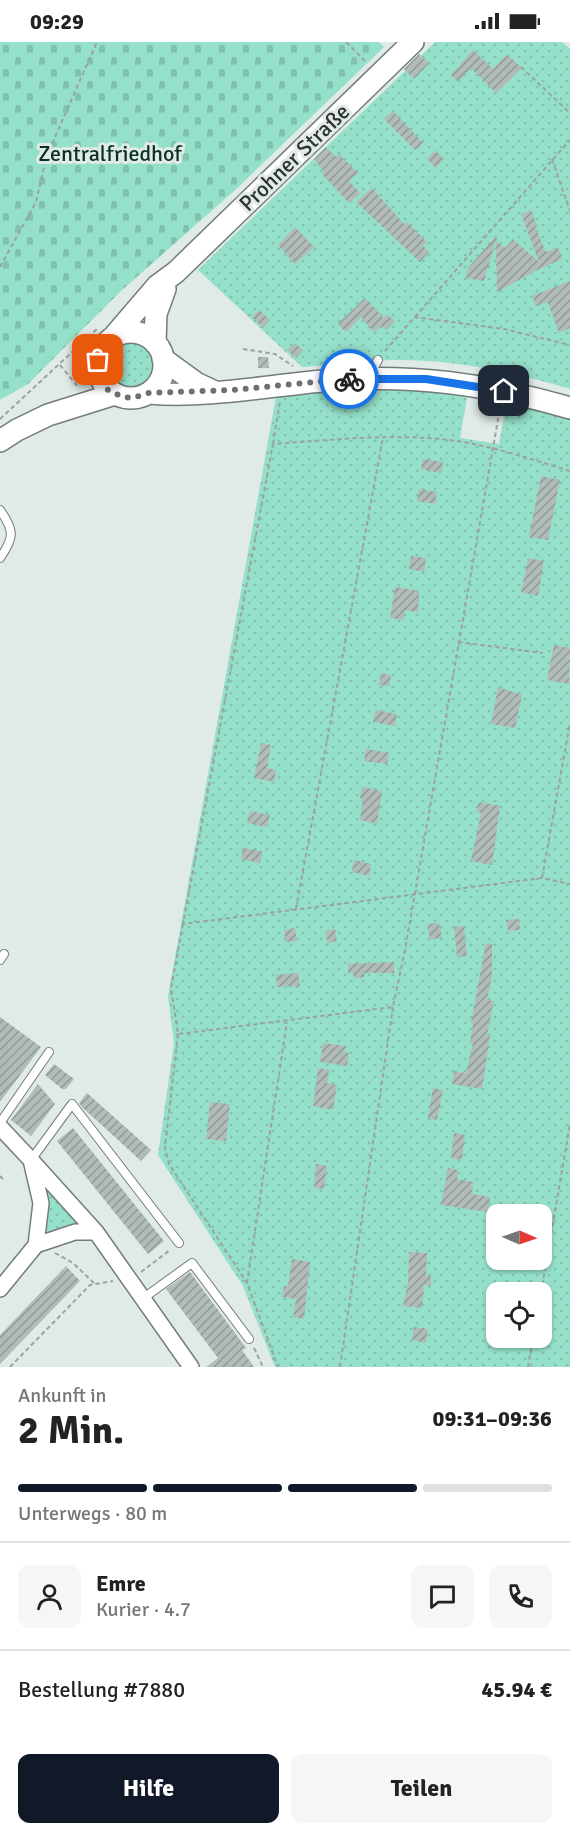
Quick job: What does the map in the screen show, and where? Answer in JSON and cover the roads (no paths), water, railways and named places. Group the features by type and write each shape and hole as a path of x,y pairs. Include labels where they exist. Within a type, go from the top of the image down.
{"main road":[{"name":"Prohner Straße","path":"108,331 157,286 176,272 413,42"},
{"name":"Prohner Straße","path":"159,351 154,325 160,298 176,272"},
{"path":"213,391 196,383 141,333 108,331 100,353 99,376 108,390 132,398 149,393 213,391 249,384 280,385 373,369 504,391 570,408"},
{"path":"149,393 159,381 159,351"},
{"path":"48,415 99,376"},
{"path":"0,441 48,415 115,394"}],"street":[{"path":"0,1125 96,1232 131,1278 192,1367"},
{"path":"31,1160 41,1203 36,1245"},
{"path":"0,1289 36,1245 75,1232 96,1232"}],"lane":[{"path":"0,510 10,524 12,536 0,558"},
{"path":"0,1125 49,1052"},
{"path":"31,1160 72,1104 179,1242"},
{"path":"145,1298 192,1263 249,1339"}],"park label":[{"name":"Zentralfriedhof","path":"110,153"}]}
